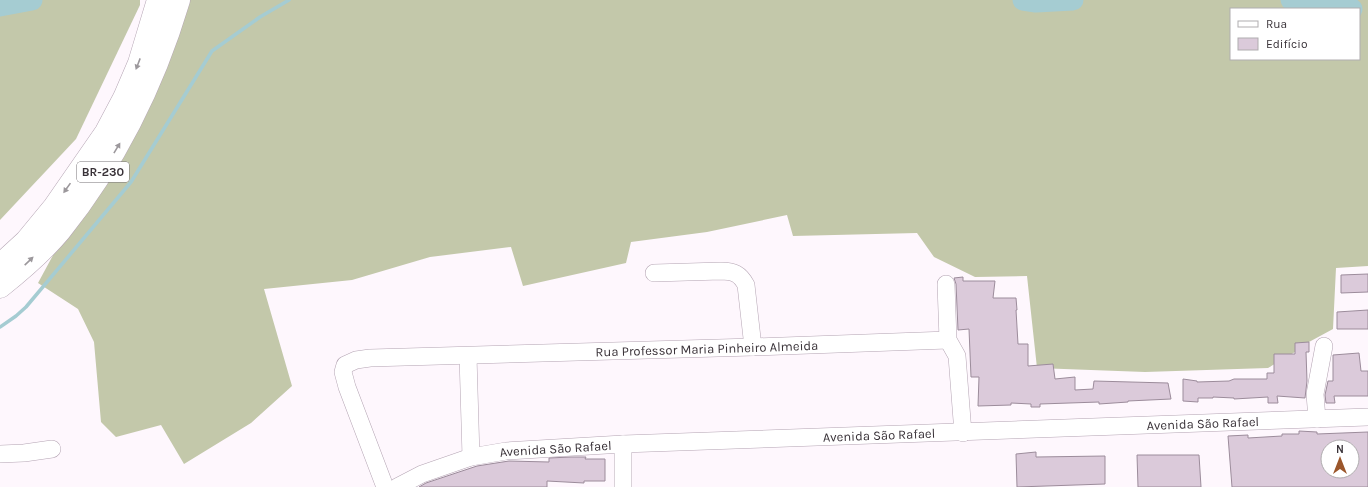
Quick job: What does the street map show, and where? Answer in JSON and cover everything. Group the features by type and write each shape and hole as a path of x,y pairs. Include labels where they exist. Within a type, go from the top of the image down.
{"highway":[{"name":"BR-230","path":"0,287 28,263 59,232 104,170 121,141 142,101 160,29 158,0"},
{"name":"BR-230","path":"0,265 26,241 54,207 106,132 124,98 139,63 179,0"}],"street":[{"path":"654,273 729,271 739,275 746,285 753,347"},
{"path":"946,284 948,340 957,356 963,432"},
{"name":"Rua Professor Maria Pinheiro Almeida","path":"385,487 347,387 343,372 345,365 350,362 370,358 948,340"},
{"path":"1317,419 1315,394 1324,346"},
{"path":"468,356 471,456"},
{"name":"Avenida São Rafael","path":"397,487 422,474 471,456 506,451 623,444 1368,417"},
{"path":"623,444 623,487"},
{"path":"0,454 24,454 52,449"}],"green space":[{"path":"0,0 140,0 140,5 76,139 0,220"},
{"path":"177,0 1368,0 1368,266 1336,268 1333,329 1309,342 1268,368 1145,372 1037,368 1027,276 975,277 934,257 917,233 793,236 787,215 707,232 631,242 626,263 523,286 511,247 430,257 352,280 264,289 292,386 251,423 184,464 161,425 116,437 101,422 94,342 78,309 38,283 58,246"}],"building":[{"path":"1368,274 1368,292 1341,293 1341,275"},
{"path":"963,277 963,281 995,281 993,298 1016,298 1018,344 1028,344 1028,366 1053,364 1055,379 1075,377 1075,390 1093,389 1094,381 1168,383 1171,399 1099,404 1099,402 1040,404 1040,407 1031,407 1031,404 1011,403 1011,405 978,406 979,377 971,377 969,329 958,330 956,284 954,278"},
{"path":"1368,310 1368,329 1337,329 1337,312"},
{"path":"1309,342 1309,352 1306,352 1307,381 1305,398 1277,396 1278,403 1268,403 1268,397 1234,399 1213,397 1198,398 1198,402 1183,401 1183,379 1197,382 1229,381 1234,379 1267,379 1267,373 1274,373 1274,354 1295,354 1295,343"},
{"path":"1359,353 1361,371 1368,371 1368,396 1334,396 1335,403 1326,403 1325,395 1328,381 1333,381 1333,355"},
{"path":"1299,431 1317,432 1317,434 1368,432 1368,487 1232,487 1228,436 1248,435 1248,438 1282,436 1282,434 1299,434"},
{"path":"1036,452 1036,457 1105,456 1105,484 1017,487 1016,454"},
{"path":"1137,455 1199,455 1201,487 1138,487"},
{"path":"571,457 605,459 605,481 584,481 584,483 547,481 547,487 419,487 426,483 477,466 509,461 549,462 549,458"}],"waterway":[{"path":"0,6 32,0"},
{"path":"0,327 26,307 131,182 212,51 260,17 289,0"},
{"path":"1023,0 1036,2 1073,0"},
{"path":"1291,0 1328,4 1347,8"}]}
